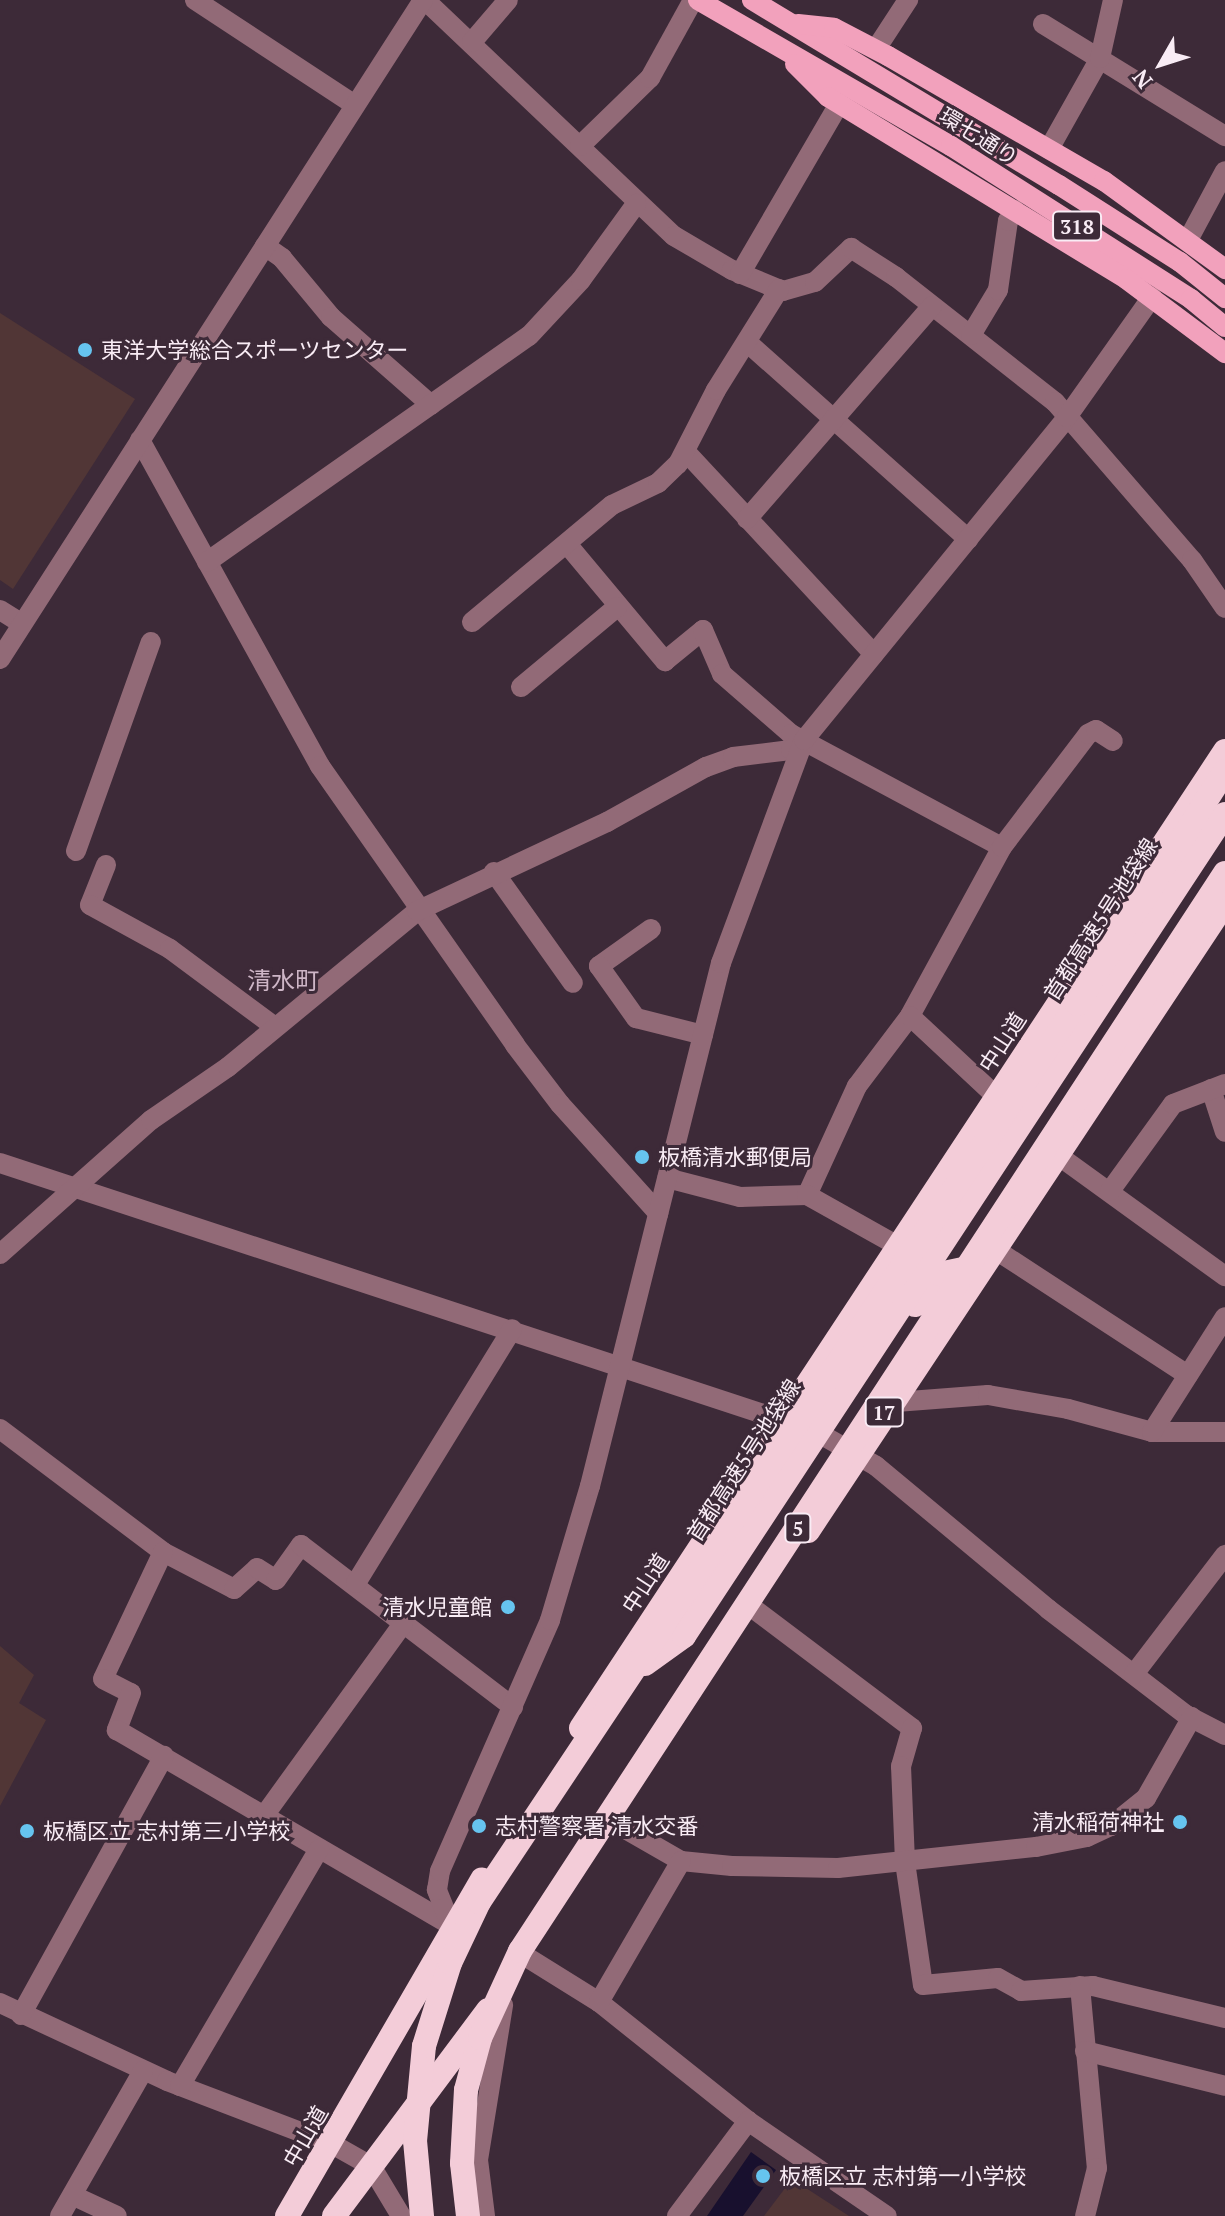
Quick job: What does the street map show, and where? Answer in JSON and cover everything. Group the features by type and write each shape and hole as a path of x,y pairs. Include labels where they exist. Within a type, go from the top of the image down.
{"highway":[{"name":"中山道","path":"287,2216 332,2144 451,1925 1225,751"},
{"name":"首都高速5号池袋線","path":"422,2216 415,2141 419,2077 430,2020 450,1963 509,1851 634,1672 1225,771"},
{"name":"5","path":"634,1672 684,1636 1225,814"},
{"name":"5","path":"468,2216 462,2140 472,2065 491,2010 533,1928 1225,873"},
{"name":"17","path":"533,1928 866,1441 1225,889"},
{"name":"17","path":"334,2216 509,1982 608,1819 860,1456 1225,903"},
{"path":"665,1599 706,1589 794,1460 819,1433 837,1421 931,1281 949,1270 992,1257"}],"main road":[{"name":"環七通り","path":"695,0 925,130 1191,299 1225,327"},
{"name":"環七通り","path":"752,0 1180,262 1225,298"},
{"path":"790,23 834,28 876,49 1049,149 1188,240 1225,269"},
{"path":"773,42 839,104 1152,297 1225,353"}],"street":[{"path":"195,0 355,105"},
{"path":"0,659 424,0 472,42 636,204 674,236 740,274 779,289 815,282 851,248 971,335 1055,402 1192,560 1225,608"},
{"path":"472,42 508,0"},
{"path":"580,146 650,78 695,0"},
{"path":"876,49 908,0"},
{"path":"1049,149 1100,58 1113,0"},
{"path":"1043,24 1225,136"},
{"path":"740,274 839,104"},
{"path":"1188,240 1225,171"},
{"path":"207,562 529,336 581,280 636,204"},
{"path":"971,335 998,290 1008,221 1015,210"},
{"path":"265,246 282,258 331,317 431,405"},
{"path":"472,622 612,505 658,483 686,452 716,390 779,289"},
{"path":"0,1254 70,1187 417,911 494,872 607,822 706,767 733,757 791,750 804,740 1067,417 1152,297"},
{"path":"747,519 932,306"},
{"path":"748,343 968,539"},
{"path":"140,440 305,743 417,911 560,1104 658,1213"},
{"path":"686,452 874,654"},
{"path":"567,544 665,661 703,630 722,674 747,700 804,740 1002,847"},
{"path":"521,687 617,607"},
{"path":"0,610 22,624"},
{"path":"76,851 151,642"},
{"path":"807,1195 857,1086 910,1016 1002,847 1088,734 1096,730 1113,741"},
{"path":"451,1925 437,1890 440,1871 550,1620 620,1365 703,1035 749,878 804,740"},
{"path":"106,865 90,905 170,949 275,1027"},
{"path":"494,872 573,983"},
{"path":"651,929 599,966 636,1018 703,1035"},
{"path":"910,1016 997,1097"},
{"path":"1110,1191 1173,1104 1218,1086 1225,1132"},
{"path":"1059,1156 1225,1276"},
{"path":"0,1163 785,1417 860,1456 1134,1674 1192,1717 1225,1735"},
{"path":"667,1178 740,1197 807,1195 898,1246"},
{"path":"992,1257 1188,1375"},
{"path":"1152,1432 1225,1317"},
{"path":"356,1583 512,1329"},
{"path":"896,1402 988,1395 1068,1409 1152,1432 1225,1432"},
{"path":"0,1429 163,1552 234,1589 257,1568 276,1580 301,1545 356,1583 403,1624 513,1707"},
{"path":"163,1552 103,1679 131,1693 117,1730 266,1813 319,1849 451,1925"},
{"path":"1134,1674 1225,1555"},
{"path":"754,1609 912,1728 901,1766 905,1862 923,1985 998,1978 1021,1991 1080,1986 1225,2018"},
{"path":"266,1813 403,1624"},
{"path":"608,1819 681,1861 838,1868 1036,1847 1087,1837 1111,1826 1146,1798 1192,1717"},
{"path":"21,2015 164,1756"},
{"path":"180,2086 319,1849"},
{"path":"599,2002 681,1861"},
{"path":"525,1956 599,2002 748,2121 887,2216"},
{"path":"485,2216 478,2160 486,2091 509,1982"},
{"path":"1080,1986 1097,2168 1085,2216"},
{"path":"0,2003 143,2071 332,2144 371,2166 401,2216"},
{"path":"1085,2051 1225,2086"},
{"path":"60,2216 143,2071"},
{"path":"677,2216 748,2121"},
{"path":"74,2196 117,2216"}],"shaded area":[{"path":"0,313 135,399 13,589 0,580"},
{"path":"0,1646 34,1675 19,1703 46,1720 0,1806"},
{"path":"751,2152 776,2170 743,2216 707,2216"},
{"path":"792,2179 849,2216 764,2216"}],"place":[{"name":"東洋大学総合スポーツセンター","path":"85,350"},
{"name":"板橋清水郵便局","path":"642,1157"},
{"name":"清水児童館","path":"508,1607"},
{"name":"清水稲荷神社","path":"1180,1822"},
{"name":"志村警察署 清水交番","path":"479,1826"},
{"name":"板橋区立 志村第三小学校","path":"27,1831"},
{"name":"板橋区立 志村第一小学校","path":"763,2176"}],"district":[{"name":"清水町","path":"283,981"}]}
